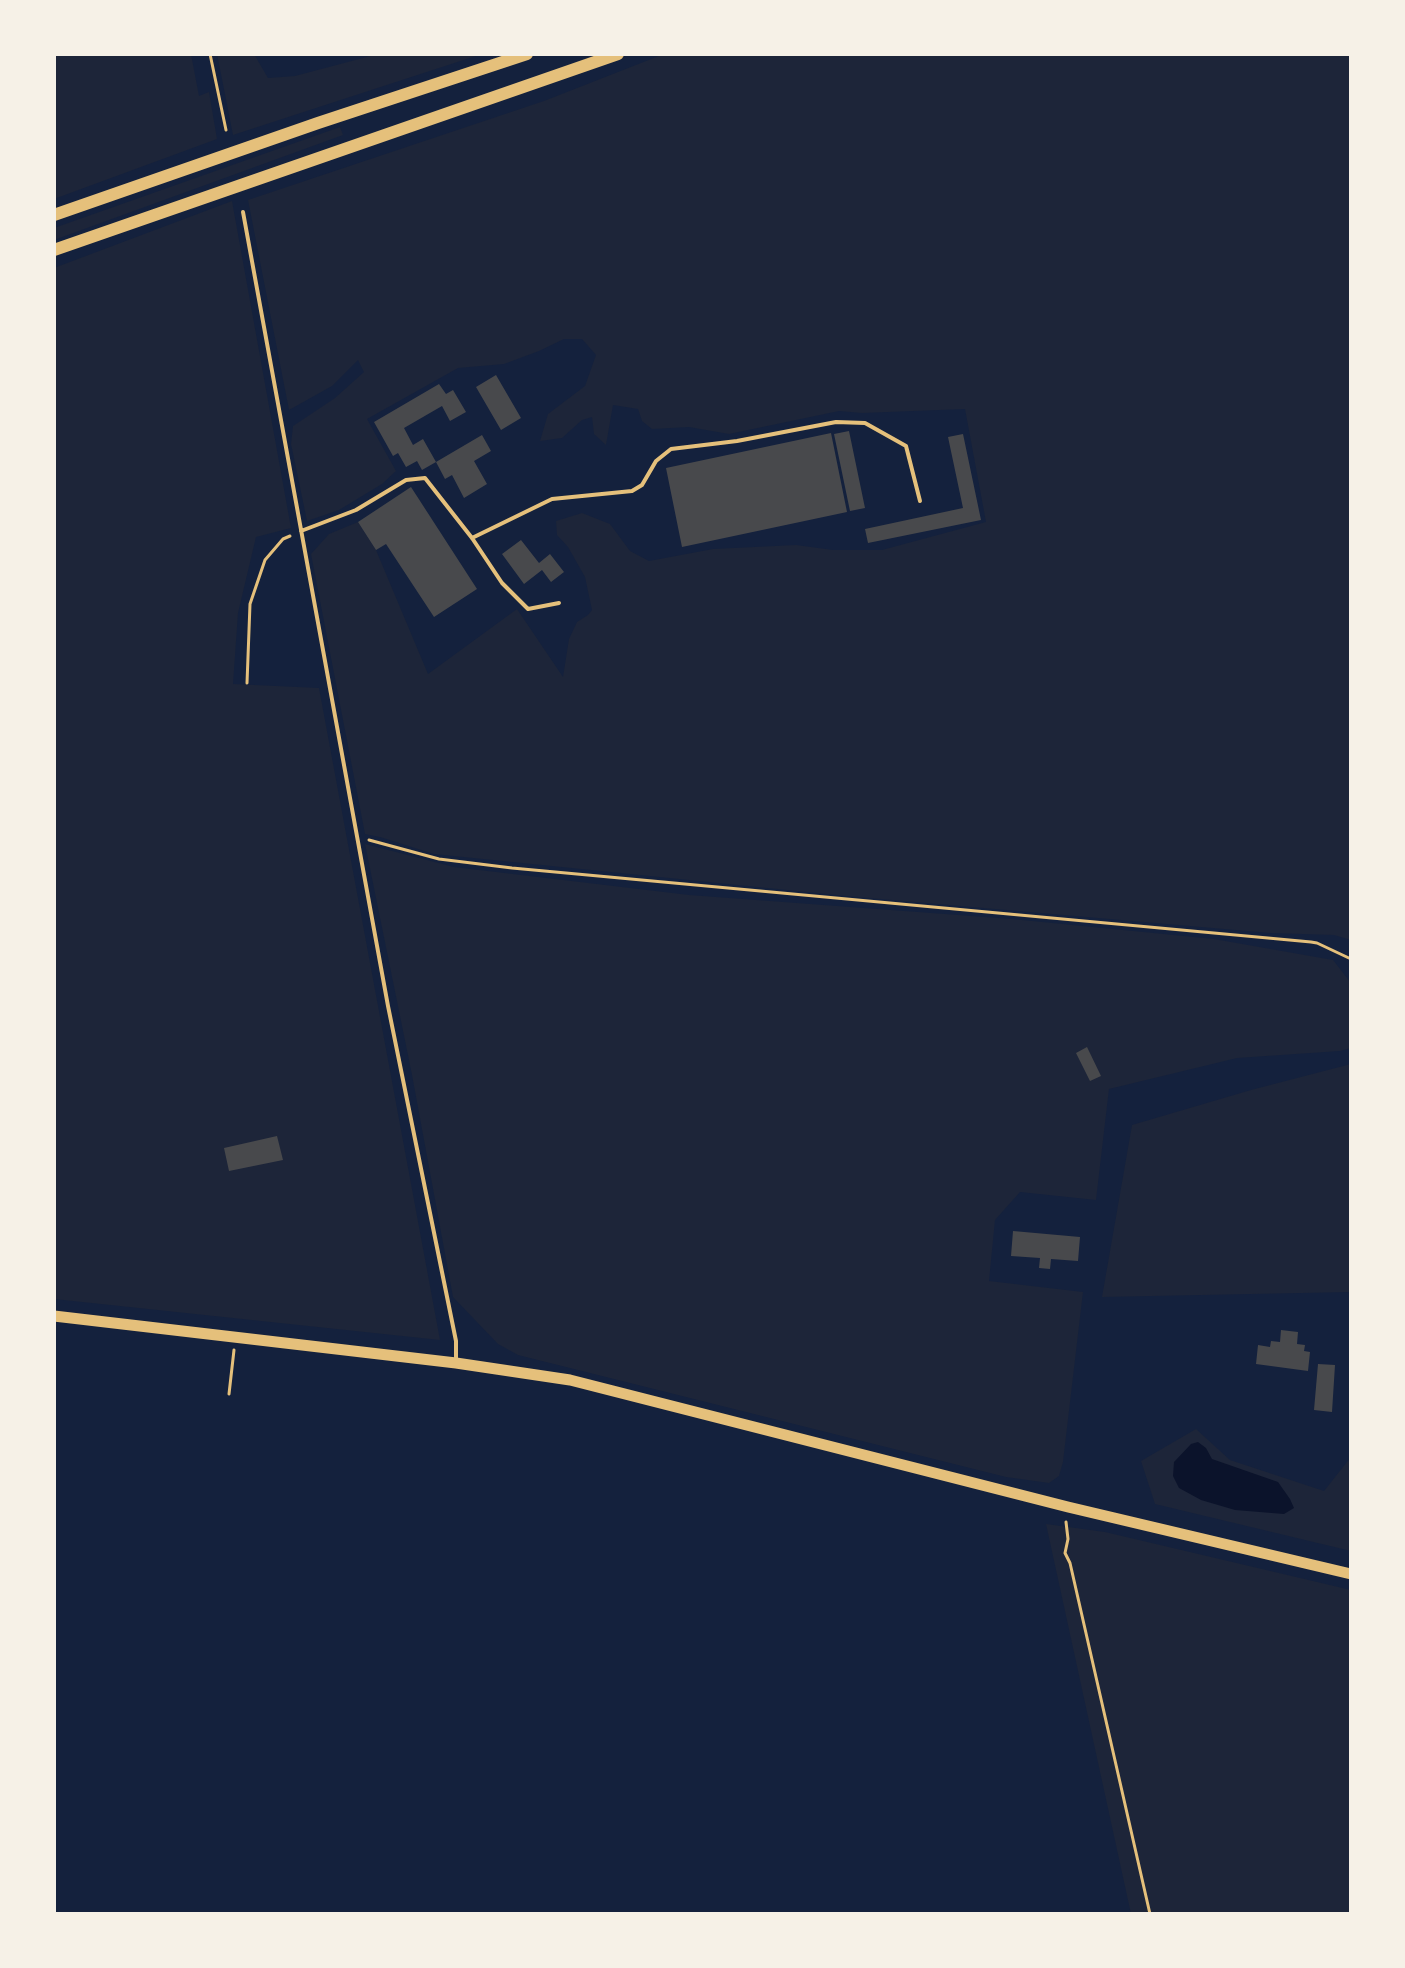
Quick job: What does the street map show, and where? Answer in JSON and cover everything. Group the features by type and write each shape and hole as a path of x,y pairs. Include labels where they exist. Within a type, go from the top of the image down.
{"main road":[{"path":"54,215 527,54"},
{"path":"54,250 618,54"},
{"path":"54,1316 456,1363 570,1380 1068,1507 1351,1574"}],"lane":[{"path":"243,212 388,1006 456,1341 456,1363"},
{"path":"472,538 552,499 632,491 642,485 656,461 671,449 737,441 836,422 865,423 906,446 920,501"},
{"path":"301,531 356,510 406,480 425,478 472,538 502,583 528,609 559,603"}],"path":[{"path":"210,54 226,130"},
{"path":"247,683 250,604 265,560 283,539 301,531"},
{"path":"358,840 375,840 439,859 512,868 1311,942 1351,959"},
{"path":"229,1394 232,1357 238,1338"},
{"path":"1068,1507 1065,1553 1070,1563 1150,1914"}],"shaded area":[{"path":"54,54 191,54 199,96 209,92 217,139 54,199"},
{"path":"217,54 254,54 268,78 295,76 378,54 482,54 233,135"},
{"path":"664,54 1351,54 1351,940 1334,935 1270,933 846,896 434,854 365,834 311,554 329,534 358,522 376,550 428,674 517,609 563,677 569,639 577,622 592,610 585,577 568,547 557,535 556,521 582,513 610,524 630,551 649,561 713,549 796,545 833,550 882,550 986,522 965,409 839,411 729,434 689,427 652,429 642,421 638,409 613,405 606,445 594,434 592,417 582,420 562,438 540,441 548,414 585,386 596,355 582,339 564,339 504,364 458,368 367,419 396,471 382,484 339,510 307,521 291,444 293,426 335,398 364,372 358,360 332,386 289,410 248,200 544,101"},
{"path":"340,127 343,135 54,240 54,228"},
{"path":"232,201 291,528 256,537 238,613 233,684 319,688 440,1340 54,1299 54,268"},
{"path":"365,844 454,867 689,895 1012,919 1214,939 1333,960 1351,983 1351,1048 1237,1058 1109,1089 1096,1200 1020,1192 995,1220 989,1281 1083,1292 1059,1476 1049,1483 1006,1477 518,1355 498,1344 453,1297"},
{"path":"1351,1064 1351,1292 1102,1297 1132,1125"},
{"path":"1196,1429 1230,1460 1324,1491 1351,1457 1351,1551 1155,1504 1141,1461"},
{"path":"1198,1442 1212,1459 1278,1482 1294,1508 1284,1514 1235,1510 1201,1500 1179,1488 1173,1476 1174,1462 1191,1444"},
{"path":"1046,1524 1105,1532 1351,1590 1351,1914 1131,1914"}],"building":[{"path":"496,375 521,418 501,430 476,387"},
{"path":"439,384 446,394 453,390 466,412 450,421 442,406 404,428 413,445 423,439 436,462 422,470 417,461 406,467 398,453 393,456 374,422"},
{"path":"849,431 865,508 850,511 834,434"},
{"path":"831,433 847,512 682,547 666,468"},
{"path":"963,434 981,520 868,543 865,529 963,508 948,437"},
{"path":"482,435 491,451 474,461 487,484 464,498 452,475 445,479 436,462"},
{"path":"411,487 477,589 434,617 386,544 376,550 358,522"},
{"path":"521,540 539,563 550,554 564,572 551,582 542,570 524,584 502,554"},
{"path":"1087,1047 1101,1076 1090,1081 1076,1053"},
{"path":"277,1136 283,1160 229,1171 224,1148"},
{"path":"1013,1231 1080,1237 1078,1261 1051,1259 1050,1269 1039,1268 1040,1258 1011,1256"},
{"path":"1281,1330 1298,1332 1297,1344 1305,1345 1304,1351 1310,1352 1308,1371 1256,1364 1258,1345 1270,1347 1271,1341 1280,1342"},
{"path":"1318,1364 1335,1365 1332,1412 1314,1410"}]}
